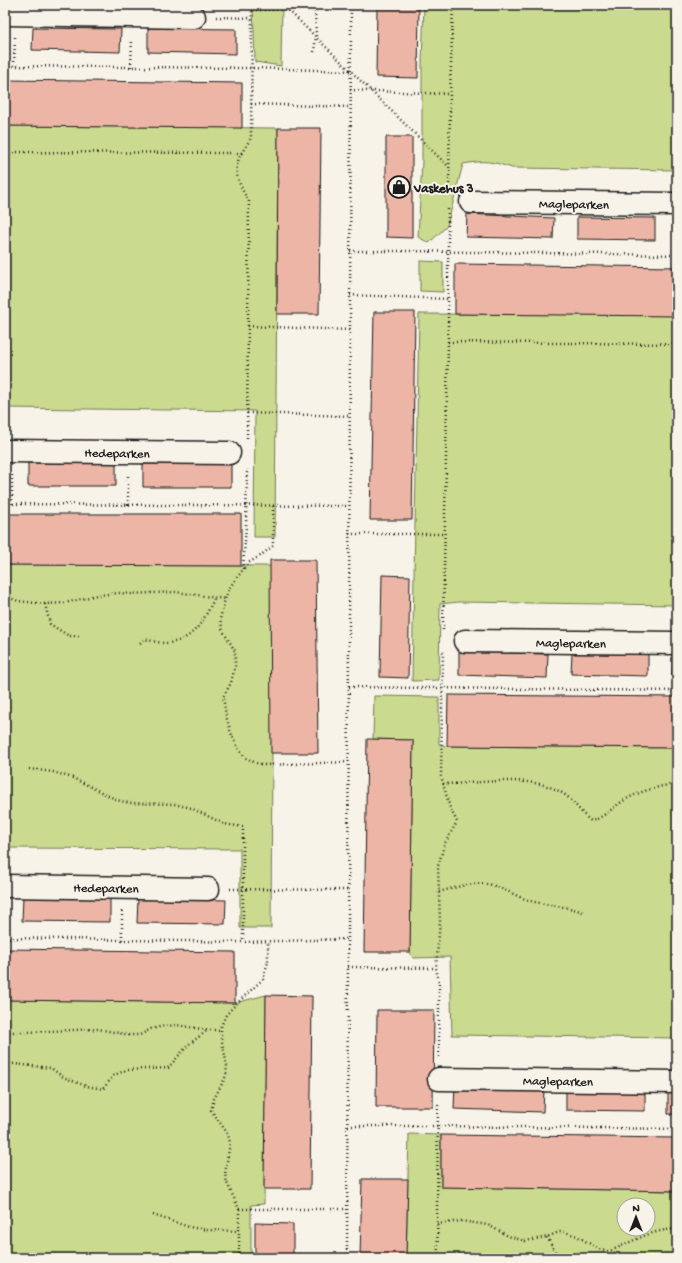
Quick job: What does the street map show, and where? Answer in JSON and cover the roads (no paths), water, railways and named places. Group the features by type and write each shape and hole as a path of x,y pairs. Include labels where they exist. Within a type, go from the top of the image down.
{"street":[{"path":"5,14 194,17"},
{"name":"Magleparken","path":"471,202 677,204"},
{"name":"Hedeparken","path":"5,451 238,449"},
{"name":"Magleparken","path":"465,641 677,644"},
{"name":"Hedeparken","path":"5,886 208,889"},
{"name":"Magleparken","path":"438,1079 677,1082"}],"place":[{"name":"Vaskehus 3","path":"399,187"}]}
